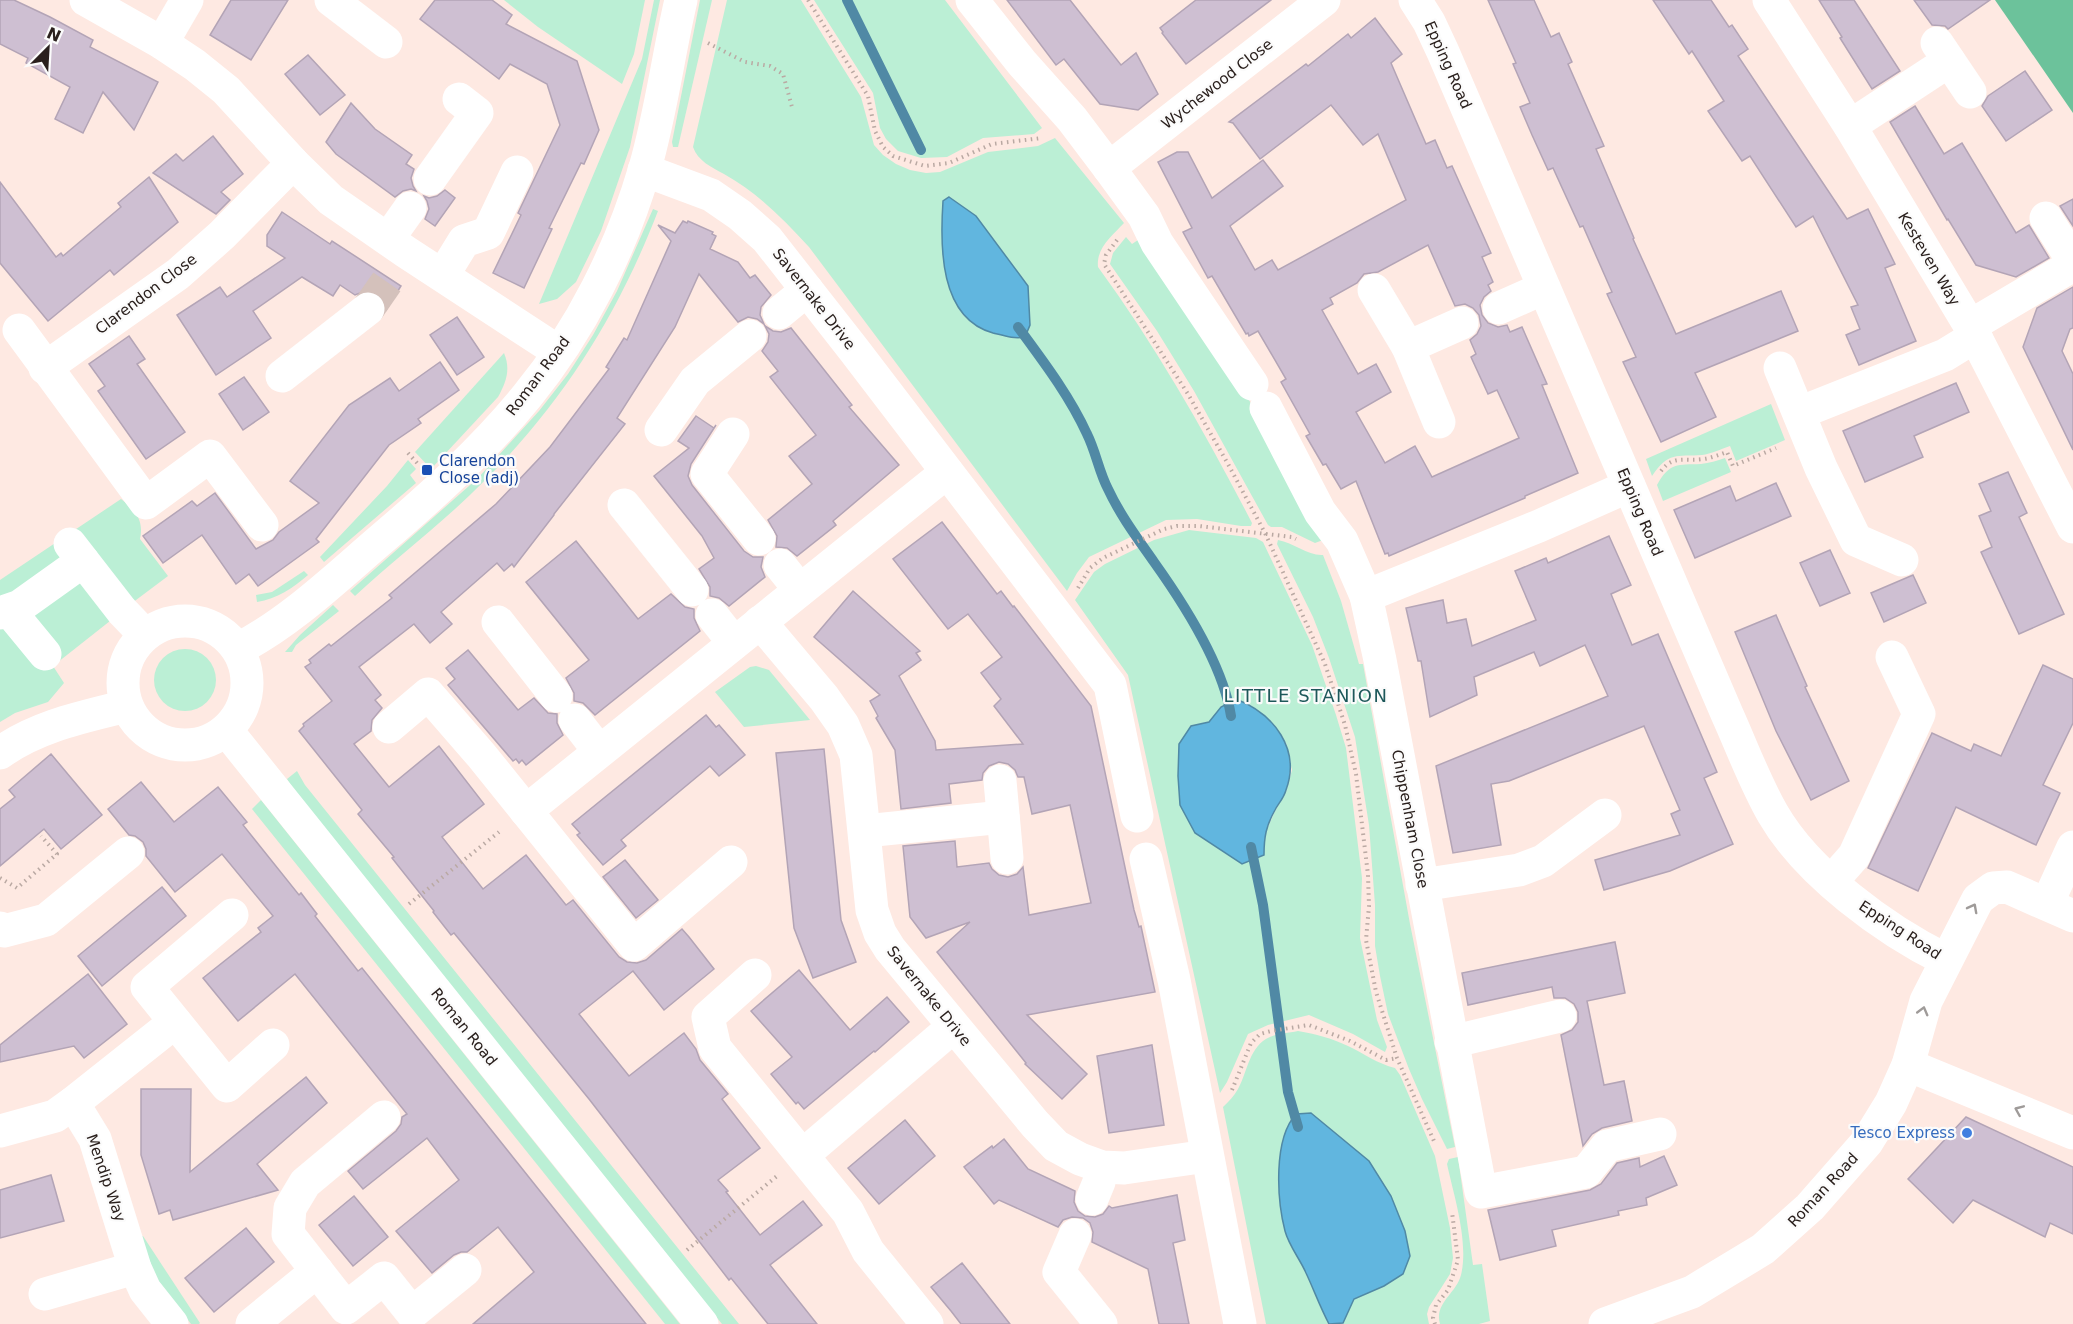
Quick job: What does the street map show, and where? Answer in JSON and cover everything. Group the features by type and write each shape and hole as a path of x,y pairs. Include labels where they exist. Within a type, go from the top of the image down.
{"street":[{"path":"86,0 162,43 195,65 226,90 293,163 395,256 442,275 559,352"},
{"path":"162,43 187,0"},
{"path":"331,0 386,42"},
{"name":"Roman Road","path":"238,649 260,638 413,513 490,437 527,395 559,352 592,298 623,233 653,140 681,0"},
{"path":"972,0 1022,63 1072,119 1144,216"},
{"name":"Wychewood Close","path":"1109,168 1324,0"},
{"name":"Epping Road","path":"1415,0 1438,42 1727,714 1773,813 1790,838 1846,894 1885,924 1920,947 1946,960"},
{"name":"Kesteven Way","path":"1769,0 1850,126 1973,331 2073,527"},
{"path":"1850,126 1943,52 1970,92"},
{"path":"430,179 477,113 459,99"},
{"name":"Clarendon Close","path":"45,368 178,274 222,235 293,163"},
{"name":"Savernake Drive","path":"644,170 711,195 740,215 767,239 1110,684 1137,816"},
{"path":"442,275 464,241 488,233 517,172"},
{"path":"395,256 410,208"},
{"name":"Chippenham Close","path":"1144,216 1157,243 1259,396 1320,512 1342,541 1366,596 1480,1192 1586,1173 1606,1146 1660,1134"},
{"path":"1799,413 1945,354 1973,331 2073,263 2046,218"},
{"path":"1499,308 1544,288"},
{"path":"779,313 807,290"},
{"path":"1374,290 1407,347 1439,422"},
{"path":"282,376 368,309"},
{"path":"1407,347 1462,324"},
{"path":"19,330 146,503 210,456 262,525"},
{"path":"661,430 695,381 750,336"},
{"path":"1780,368 1821,468 1856,540 1902,560"},
{"path":"732,434 707,474 759,539"},
{"path":"526,811 947,472"},
{"path":"1366,596 1539,526 1629,486"},
{"path":"624,505 692,590"},
{"path":"45,654 17,620 6,612 76,553 122,611 145,635"},
{"path":"780,565 800,590"},
{"path":"712,615 734,642"},
{"path":"186,620 207,624 225,634 238,649 246,667 248,685 245,703 237,720 227,730 207,742 188,745 169,743 151,735 137,723 127,706 123,686 125,666 134,647 145,635 166,623 186,620"},
{"path":"498,622 599,751"},
{"name":"Savernake Drive","path":"760,622 824,698 843,725 856,755 872,910 880,933 890,949 953,1027 1056,1146 1080,1160 1102,1167 1124,1168 1207,1156"},
{"path":"1832,881 1854,856 1919,714 1892,657"},
{"path":"389,727 428,694 481,755 634,945 731,862"},
{"path":"0,753 26,736 68,721 127,706"},
{"name":"Roman Road","path":"227,730 702,1324"},
{"path":"1000,781 1007,858"},
{"path":"1422,885 1519,870 1543,861 1605,815"},
{"path":"865,831 1003,817"},
{"path":"2060,910 2073,847"},
{"path":"0,928 4,931 46,920 128,853"},
{"path":"1146,859 1174,980 1240,1324"},
{"name":"Roman Road","path":"1605,1324 1692,1292 1763,1250 1810,1207 1867,1142 1891,1103 1908,1065 1926,1000 1978,899 1993,888 2007,887 2060,910"},
{"path":"232,915 147,987 227,1086 273,1045"},
{"path":"755,975 708,1017 716,1048 848,1212 868,1251 927,1324"},
{"path":"1451,1042 1560,1016"},
{"path":"0,1131 55,1116 74,1104 175,1022"},
{"path":"802,1155 953,1027"},
{"path":"1908,1065 2073,1133"},
{"name":"Mendip Way","path":"74,1104 95,1139 135,1268 145,1290 172,1324"},
{"path":"384,1117 304,1183 290,1208 288,1234 346,1308 384,1278 412,1313 465,1270"},
{"path":"1092,1199 1102,1167"},
{"path":"1076,1235 1059,1272 1101,1324"},
{"path":"45,1294 135,1268"},
{"path":"252,1324 317,1271"}],"path":[{"path":"808,0 868,96 875,131 883,147 893,156 925,166 949,163 992,144 1037,140 1052,134 1072,119"},
{"path":"708,43 745,62 770,66 783,74 792,107"},
{"path":"1144,216 1123,231 1106,255 1104,264 1188,394 1265,533 1325,664 1345,725 1356,774 1368,874 1369,906 1366,940 1376,992 1397,1058 1437,1147"},
{"path":"1660,472 1667,463 1674,460 1707,459 1727,452 1733,466 1781,446"},
{"path":"1053,610 1072,595 1090,568 1102,558 1177,525 1292,537 1318,551 1342,541"},
{"path":"408,904 526,811"},
{"path":"0,878 17,888 57,855 41,836"},
{"path":"1197,1103 1219,1101 1230,1093 1251,1043 1260,1034 1270,1031 1309,1025 1350,1041 1386,1060 1397,1058"},
{"path":"687,1250 802,1155"},
{"path":"1435,1324 1436,1305 1448,1290 1458,1260 1452,1211"}],"green space":[{"path":"504,0 645,0 634,54 622,84 538,27"},
{"path":"654,0 660,0 630,147 601,231 576,282 557,299 539,304 642,59"},
{"path":"700,0 712,0 678,147 673,147 672,142"},
{"path":"727,0 801,0 861,97 874,145 883,155 910,170 926,173 940,172 988,152 1038,146 1055,138 1124,223 1102,248 1098,267 1199,424 1252,523 1251,526 1197,519 1166,520 1089,557 1067,591 809,247 770,207 748,189 706,163 693,147","holes":["949,197 976,216 1028,286 987,331 963,315 947,280 943,201"]},
{"path":"814,0 945,0 1042,128 1034,134 983,138 947,157 921,158 898,151 886,139 880,128 873,93"},
{"path":"1995,0 2073,0 2073,113"},
{"path":"653,209 658,211 620,296 575,372 548,408 489,476 455,509 355,596 350,591 478,478 539,411 568,374 617,291"},
{"path":"1126,237 1132,244 1138,240 1239,381 1323,540 1315,543 1282,527 1268,525 1194,391 1157,331 1110,264 1113,253"},
{"path":"504,353 507,376 498,397 431,469 415,452"},
{"path":"1771,404 1785,440 1736,461 1730,446 1705,454 1674,457 1663,462 1652,476 1646,459"},
{"path":"1725,458 1731,472 1663,501 1657,485 1670,469 1680,465 1704,464"},
{"path":"408,460 416,469 410,475 416,483 324,562 320,557 387,486"},
{"path":"121,499 138,516 141,527 140,539 168,576 132,603 67,559 11,601 0,596 0,580"},
{"path":"1189,530 1256,538 1263,542 1312,645 1346,748 1362,878 1360,938 1377,1020 1387,1047 1385,1052 1353,1034 1309,1015 1268,1025 1248,1034 1220,1093 1128,675 1075,600 1094,572 1105,564 1154,540","holes":["1236,699 1286,743 1292,770 1286,792 1264,836 1264,855 1242,864 1195,833 1191,726 1209,722 1221,707"]},
{"path":"1278,540 1312,554 1323,555 1341,601 1359,664 1363,664 1410,924 1455,1147 1447,1149 1422,1099 1388,1014 1375,946 1375,905 1369,825 1355,737 1313,617 1277,544"},
{"path":"304,571 308,575 291,588 278,596 257,602 256,595 272,592"},
{"path":"70,581 81,583 110,621 53,666 64,683 48,702 15,713 0,722 0,628 33,614"},
{"path":"333,605 339,611 296,645 292,652 285,652 300,635"},
{"path":"179,649 191,649 207,658 214,668 216,680 214,692 207,702 191,711 179,711 168,706 159,697 154,686 154,674 159,663 168,654"},
{"path":"756,666 769,670 810,720 744,727 715,692 750,667"},
{"path":"297,771 305,785 739,1324 722,1324 294,791 287,779"},
{"path":"261,800 680,1324 665,1324 252,809"},
{"path":"1298,1031 1342,1043 1395,1068 1400,1075 1435,1156 1450,1228 1453,1258 1450,1274 1429,1307 1427,1314 1429,1324 1337,1324 1343,1323 1354,1299 1384,1286 1405,1231 1391,1196 1369,1161 1311,1113 1296,1114 1290,1121 1282,1142 1306,1272 1329,1324 1266,1324 1223,1107 1238,1089 1258,1046 1273,1036"},
{"path":"1458,1157 1473,1265 1482,1264 1490,1321 1479,1324 1440,1324 1439,1317 1443,1304 1458,1282 1463,1262 1460,1219 1447,1164 1449,1159"},
{"path":"143,1236 199,1324 191,1324 157,1279 139,1237"}],"water":[{"path":"949,197 976,216 1028,286 1030,325 1025,337 993,333 975,325 962,312 953,297 943,259 942,238 943,201"},
{"path":"1236,699 1262,714 1272,724 1287,747 1290,761 1290,775 1285,793 1266,832 1264,855 1242,864 1195,833 1180,805 1178,776 1179,744 1191,726 1209,722 1221,707"},
{"path":"1311,1113 1369,1161 1391,1196 1405,1231 1410,1256 1403,1274 1384,1286 1354,1299 1343,1323 1329,1324 1304,1268 1289,1242 1282,1218 1279,1170 1283,1138 1296,1114"}],"building":[{"path":"0,0 14,0 50,17 93,40 90,47 158,82 134,130 103,92 83,133 55,119 70,87 26,63 28,58 0,44"},
{"path":"231,0 288,0 251,60 210,35"},
{"path":"435,0 492,0 512,15 506,24 577,61 599,130 584,164 581,163 549,228 552,229 524,288 493,273 521,215 518,213 560,125 547,84 510,64 499,79 420,19"},
{"path":"1007,0 1070,0 1121,65 1136,53 1158,94 1138,110 1100,104 1064,59 1056,65"},
{"path":"1196,0 1271,0 1186,64 1160,28"},
{"path":"1488,0 1534,0 1551,37 1559,33 1572,62 1568,64 1604,146 1596,149 1676,334 1781,291 1798,331 1695,373 1716,417 1661,442 1623,362 1636,357 1607,294 1612,292 1583,226 1580,227 1553,168 1548,170 1520,107 1530,103 1513,64 1516,63"},
{"path":"1653,0 1711,0 1729,27 1732,25 1748,49 1738,56 1847,219 1868,209 1895,264 1885,268 1916,341 1859,365 1846,335 1860,329 1851,307 1858,305 1813,216 1796,227 1750,156 1742,161 1708,111 1724,101 1692,51 1689,54"},
{"path":"1819,0 1854,0 1900,71 1872,89"},
{"path":"1914,0 1990,0 1948,29 1945,26 1932,25"},
{"path":"1375,18 1402,54 1391,63 1426,144 1435,140 1447,168 1452,166 1491,253 1482,257 1493,282 1488,285 1491,291 1480,305 1482,315 1488,323 1498,327 1507,325 1510,332 1522,327 1547,384 1542,385 1578,473 1389,556 1388,553 1385,554 1356,481 1341,489 1326,464 1323,465 1306,436 1310,434 1281,382 1286,379 1258,331 1249,336 1248,333 1246,334 1212,276 1208,278 1183,232 1192,228 1158,162 1177,152 1188,152 1212,198 1263,160 1283,186 1230,226 1255,270 1272,260 1278,270 1406,200 1378,134 1363,145 1331,105 1260,159 1233,123 1229,122 1306,64 1308,66 1348,34 1351,38","holes":["1428,245 1455,306 1465,304 1479,315 1481,326 1470,340 1476,354 1471,357 1488,394 1497,390 1519,438 1432,477 1415,446 1385,463 1356,412 1391,392 1376,364 1358,374 1322,310 1333,304 1330,298 1357,283 1364,274 1378,272"]},
{"path":"308,55 345,95 320,115 285,74"},
{"path":"2025,71 2052,110 2006,141 1982,106 1988,96"},
{"path":"351,103 375,129 412,155 406,164 414,169 411,178 416,191 411,189 403,191 395,197 336,154 326,142"},
{"path":"1915,106 1944,154 1962,143 2016,233 2029,225 2049,258 2016,277 1976,265 1890,122"},
{"path":"213,136 243,174 221,192 230,200 216,214 153,173 176,154 183,161"},
{"path":"149,177 178,222 114,275 110,270 48,321 0,263 0,182 56,257 61,253 63,256 121,207 118,203"},
{"path":"445,190 455,198 435,226 425,219 429,209 424,196 429,198 437,196"},
{"path":"2073,199 2073,226 2060,206"},
{"path":"282,212 330,244 332,241 401,286 386,310 383,298 374,291 365,291 355,295 340,285 333,296 302,277 253,311 271,338 216,375 177,315 220,287 227,297 285,258 267,246 267,235"},
{"path":"683,221 713,232 712,234 716,236 710,249 738,262 750,278 755,275 771,295 761,307 760,315 764,324 748,317 738,322 699,274 675,327 617,418 625,424 514,567 512,564 504,571 497,563 441,612 452,624 430,643 414,624 359,667 381,695 375,700 382,708 372,720 371,731 354,744 389,787 439,746 484,804 442,837 483,889 526,855 566,905 573,900 619,957 627,962 637,963 646,960 682,929 689,937 714,969 664,1010 633,971 579,1014 629,1076 684,1033 696,1049 700,1060 728,1094 722,1099 760,1148 718,1180 728,1191 726,1192 760,1235 803,1201 822,1225 770,1265 817,1324 768,1324 731,1278 729,1280 589,1099 454,933 451,935 392,858 394,857 358,814 362,810 299,731 304,726 303,724 332,701 305,667 311,663 309,660 329,644 331,646 392,598 389,595 496,504 550,447 609,369 606,367 624,338 627,340 671,241 658,225 675,233"},
{"path":"2073,287 2073,328 2070,329 2062,351 2073,374 2073,450 2023,347 2037,308"},
{"path":"457,317 484,357 457,375 430,335"},
{"path":"765,326 773,331 781,332 791,328 852,405 849,407 899,465 833,521 836,525 797,556 787,548 776,547 777,536 768,520 812,484 789,456 816,435 770,377 778,371 762,351 768,342 769,334"},
{"path":"129,336 145,359 137,364 185,432 146,459 98,391 105,386 89,364"},
{"path":"440,362 459,390 418,419 421,423 389,445 316,539 319,542 258,586 249,574 236,584 202,535 163,563 143,536 192,501 197,506 215,493 256,549 273,540 279,532 319,503 290,481 349,405 390,378 399,391"},
{"path":"244,377 269,412 243,430 219,394"},
{"path":"1956,383 1969,412 1914,436 1923,457 1865,482 1843,431"},
{"path":"696,416 714,428 716,425 691,464 688,476 692,485 744,551 753,557 763,557 761,567 765,577 729,606 719,598 710,596 710,587 699,569 714,558 702,536 654,476 689,448 678,441"},
{"path":"2008,472 2027,513 2019,517 2064,614 2019,634 1981,552 1992,547 1979,516 1991,511 1979,484"},
{"path":"1776,483 1791,516 1695,558 1674,510 1730,486 1736,501"},
{"path":"942,522 997,594 1001,591 1014,606 1091,706 1134,910 1139,927 1141,926 1155,992 1027,1015 1087,1074 1062,1099 1025,1064 937,952 970,922 926,938 910,917 903,846 955,841 957,867 989,863 999,875 1008,877 1017,874 1023,867 1029,915 1091,903 1070,805 1032,814 1024,777 1018,777 1015,770 1008,764 999,762 989,766 983,773 982,780 949,784 951,803 901,809 895,750 876,718 878,716 870,701 880,695 814,637 853,591 920,651 916,653 921,660 899,676 935,741 936,750 1023,744 994,706 1001,699 981,673 1002,657 968,614 948,629 893,559"},
{"path":"1609,536 1631,585 1611,594 1632,645 1658,634 1717,772 1704,778 1733,844 1670,871 1604,890 1595,860 1680,835 1671,814 1680,810 1644,726 1509,781 1491,784 1501,845 1453,853 1436,766 1608,696 1585,645 1540,666 1534,652 1474,677 1477,695 1430,717 1421,661 1418,661 1406,608 1443,600 1447,623 1466,619 1472,646 1536,620 1515,571 1546,558 1548,563"},
{"path":"576,541 638,619 671,594 685,607 694,609 694,618 700,631 595,715 583,703 574,701 574,693 566,678 589,660 526,582"},
{"path":"1830,550 1850,593 1820,606 1800,563"},
{"path":"1913,575 1926,603 1884,622 1871,593"},
{"path":"1776,615 1807,686 1805,687 1849,781 1811,800 1776,731 1735,632"},
{"path":"468,650 518,710 534,698 548,713 557,714 557,723 563,735 526,765 522,760 519,763 516,759 513,761 448,685 455,679 446,668"},
{"path":"2043,665 2073,679 2073,723 2043,785 2060,793 2036,845 1956,807 1918,891 1868,868 1932,733 1971,751 1974,744 2001,756"},
{"path":"706,715 716,727 719,725 745,755 719,776 710,766 621,840 626,846 603,865 577,835 580,833 572,824"},
{"path":"824,749 841,920 856,962 813,978 794,928 776,753"},
{"path":"51,754 102,815 61,849 44,829 0,866 0,809 15,797 9,790"},
{"path":"141,782 174,822 218,787 247,822 243,825 299,895 301,893 317,914 315,916 358,971 362,968 646,1324 473,1324 534,1272 498,1227 467,1252 454,1255 432,1273 396,1231 459,1180 427,1138 363,1189 348,1171 396,1131 401,1124 402,1117 407,1114 295,974 238,1021 203,978 261,932 258,928 273,916 222,854 175,892 146,856 143,842 129,835 108,809"},
{"path":"625,860 658,900 636,918 603,877"},
{"path":"162,887 186,916 102,986 78,956"},
{"path":"1615,942 1625,993 1587,1001 1604,1085 1624,1081 1632,1121 1602,1128 1592,1134 1583,1146 1561,1035 1572,1030 1578,1022 1578,1012 1574,1004 1565,998 1554,998 1552,987 1468,1005 1462,973"},
{"path":"799,970 850,1030 887,997 909,1022 804,1109 798,1102 796,1104 771,1074 792,1057 751,1011"},
{"path":"88,974 127,1024 84,1058 74,1046 0,1062 0,1045"},
{"path":"1152,1045 1164,1125 1109,1133 1097,1056"},
{"path":"306,1077 327,1103 257,1164 278,1190 173,1220 170,1210 159,1214 141,1155 141,1089 191,1089 190,1172"},
{"path":"1966,1117 2073,1167 2073,1234 2050,1223 2045,1237 1973,1200 1953,1223 1908,1179"},
{"path":"905,1120 935,1156 879,1204 848,1168"},
{"path":"1004,1139 1028,1169 1075,1191 1074,1202 1078,1211 1085,1216 1095,1217 1103,1214 1109,1206 1112,1208 1177,1195 1185,1240 1173,1243 1189,1324 1159,1324 1148,1269 1092,1242 1093,1232 1090,1223 1083,1218 1072,1217 1063,1220 1058,1227 999,1200 994,1204 964,1167"},
{"path":"1664,1156 1677,1185 1646,1198 1647,1205 1618,1211 1619,1215 1552,1230 1556,1246 1500,1260 1488,1210 1590,1190 1601,1184 1617,1163 1639,1158 1640,1167"},
{"path":"51,1175 64,1221 0,1238 0,1190"},
{"path":"354,1196 388,1237 353,1266 319,1225"},
{"path":"246,1228 274,1262 214,1312 185,1278"},
{"path":"962,1263 1010,1324 961,1324 931,1287"}],"waterway":[{"path":"847,0 921,150"},
{"path":"1018,327 1055,379 1080,420 1105,482 1129,527 1178,597 1201,636 1220,676 1231,716"},
{"path":"1251,847 1263,905 1288,1092 1298,1127"}],"tunnel":[{"path":"368,309 391,276"}],"place":[{"name":"Clarendon Close (adj)","path":"427,470"},
{"name":"Tesco Express","path":"1967,1133"}],"district":[{"name":"LITTLE STANION","path":"1306,695"}]}
